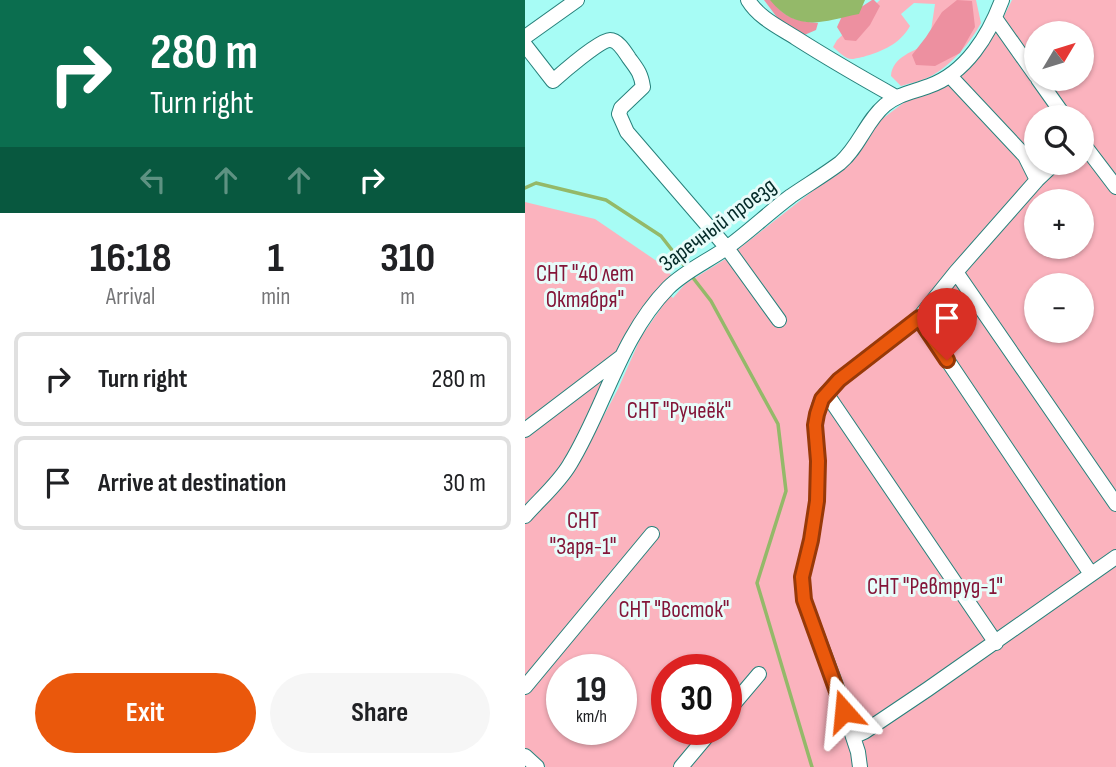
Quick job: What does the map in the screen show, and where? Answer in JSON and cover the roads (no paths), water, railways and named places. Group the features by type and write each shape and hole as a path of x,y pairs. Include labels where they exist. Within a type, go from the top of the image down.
{"street":[{"path":"525,37 577,0"},
{"path":"748,0 760,15 897,97 931,86 950,76 978,46 995,18 1002,0"},
{"path":"995,18 1024,59"},
{"path":"525,45 552,81 606,41 616,42 624,50 641,75 643,87 621,108 619,114 627,132 727,248 779,320"},
{"path":"950,76 1025,156 1037,180"},
{"name":"Заречный проезд","path":"525,516 569,466 593,423 636,331 669,286 727,248 791,196 842,161 883,106 897,97"},
{"path":"1094,158 1116,187"},
{"path":"860,767 836,685 804,600 802,577 817,501 815,425 819,406 826,393 839,380 919,318 1042,175"},
{"path":"956,272 1116,504"},
{"path":"919,318 1091,574"},
{"path":"525,430 622,357"},
{"path":"826,393 996,643"},
{"path":"525,687 652,534"},
{"path":"853,737 895,712 996,643 1116,557"},
{"path":"742,694 759,674"},
{"path":"681,767 699,745"},
{"path":"857,752 869,767"},
{"path":"525,756 537,767"}],"waterway":[{"path":"525,188 536,183 606,200 661,236 686,268"},
{"path":"690,274 711,301 778,424 786,491 757,583 812,767"}],"park label":[{"name":"СНТ \"40 лет Октября\"","path":"585,286"},
{"name":"СНТ \"Ручеёк\"","path":"679,410"},
{"name":"СНТ \"Заря-1\"","path":"583,533"},
{"name":"СНТ \"Ревтруд-1\"","path":"935,586"},
{"name":"СНТ \"Восток\"","path":"674,609"}]}
